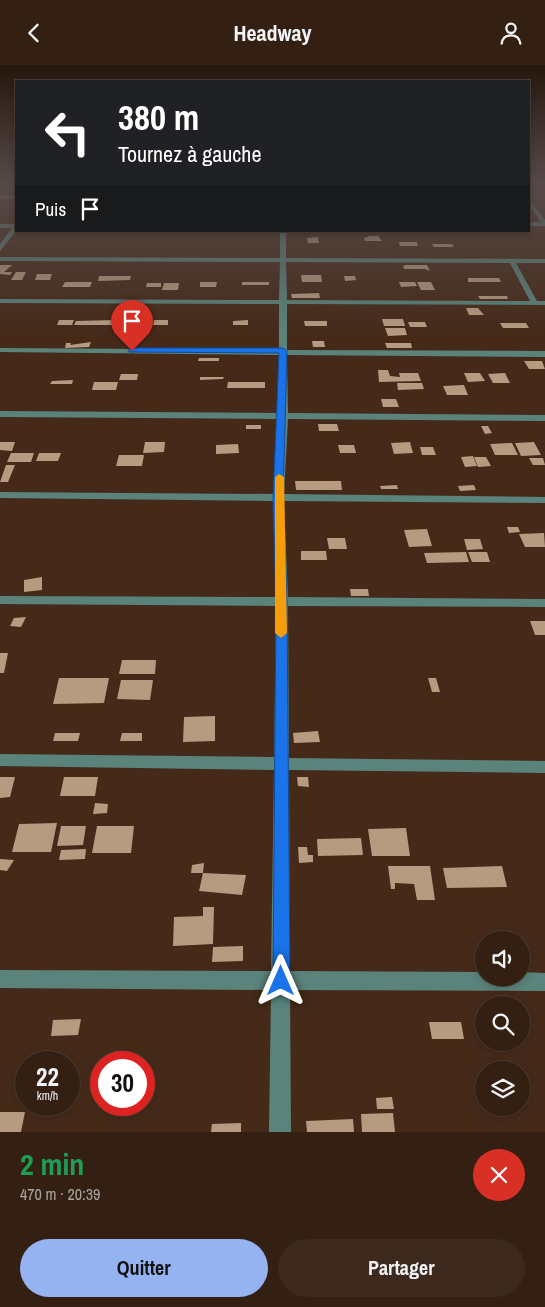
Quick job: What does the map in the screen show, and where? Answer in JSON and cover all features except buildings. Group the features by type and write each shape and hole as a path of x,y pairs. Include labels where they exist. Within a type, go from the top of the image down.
{"street":[{"path":"0,249 11,233"},
{"path":"280,1132 282,601 278,499 282,415 283,233"},
{"path":"0,259 545,261"},
{"path":"512,261 534,303"},
{"path":"0,301 545,303"},
{"path":"0,350 545,354"},
{"path":"0,414 545,418"},
{"path":"0,495 545,500"},
{"path":"0,600 545,603"},
{"path":"0,760 545,767"},
{"path":"0,979 545,982"}],"slow traffic":[{"path":"279,477 281,633"}],"route":[{"path":"132,351 283,351 278,499 282,601 281,981"}]}
